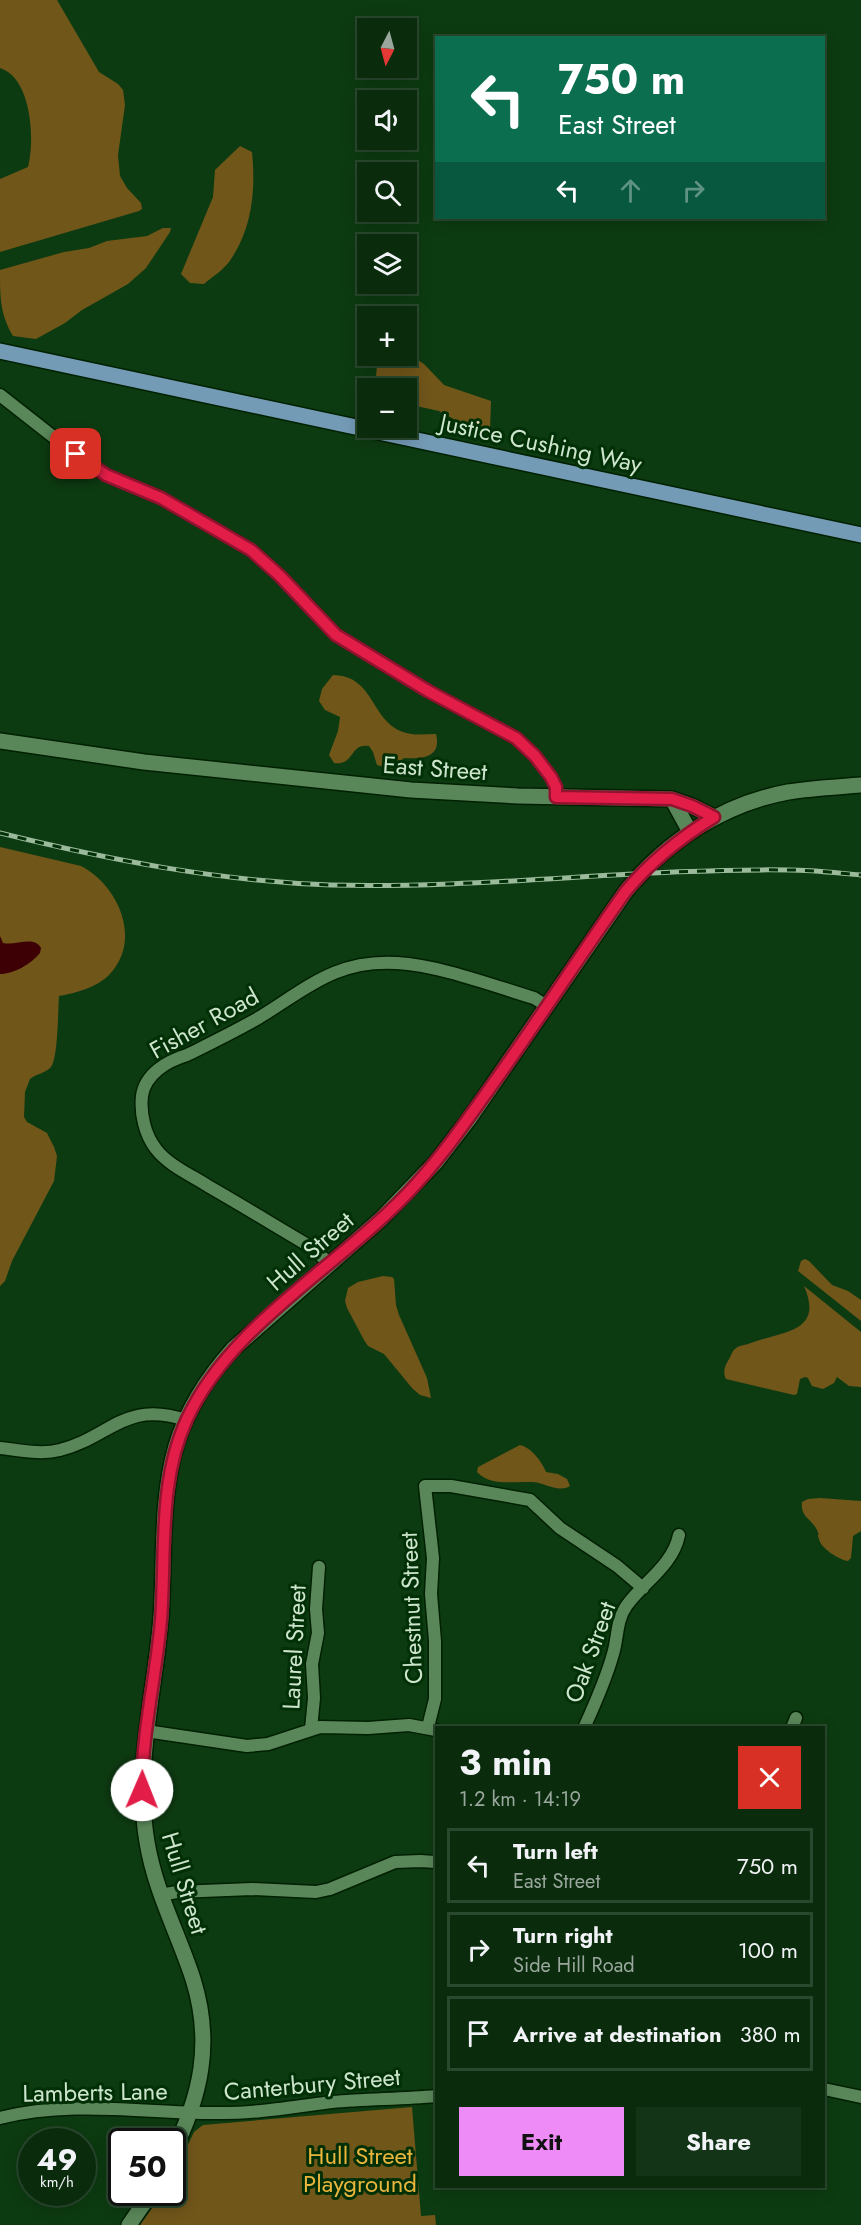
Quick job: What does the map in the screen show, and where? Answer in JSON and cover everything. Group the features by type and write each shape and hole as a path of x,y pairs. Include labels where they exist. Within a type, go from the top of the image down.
{"main road":[{"name":"Justice Cushing Way","path":"0,351 861,535"},
{"name":"East Street","path":"0,741 144,762 446,793 672,799 714,817"},
{"path":"714,817 776,795 811,789 861,785"},
{"path":"672,799 690,832"},
{"name":"Hull Street","path":"184,2128 191,2112 203,2063 201,2013 193,1979 152,1869 144,1818 142,1775 161,1619 167,1489 176,1447 186,1420 208,1380 233,1349 393,1208 436,1162 469,1119 626,891 656,859 690,832 714,817"},
{"path":"129,2225 142,2206"}],"street":[{"path":"0,395 93,468 161,498 251,550 280,576 336,635 428,691 516,738 535,756 551,777 556,787 556,797"},
{"name":"Fisher Road","path":"330,1264 311,1247 160,1154 150,1139 142,1112 143,1090 151,1076 177,1058 258,1018 328,974 357,966 388,962 416,965 534,998 547,1006"},
{"path":"0,1448 62,1450 123,1421 152,1413 167,1414 186,1420"},
{"name":"Chestnut Street","path":"432,1729 436,1650 431,1594 433,1558 426,1486 461,1487 530,1500 560,1528 617,1566 643,1588"},
{"name":"Oak Street","path":"585,1726 613,1655 623,1611 672,1553 679,1535"},
{"name":"Laurel Street","path":"311,1730 314,1698 312,1664 318,1633 316,1609 319,1567"},
{"path":"146,1731 247,1746 279,1741 311,1730 334,1727 368,1728 409,1725 432,1729"},
{"path":"160,1895 241,1889 316,1892 330,1889 395,1862 435,1862"},
{"path":"825,2089 861,2097"},
{"name":"Canterbury Street","path":"191,2112 212,2114 245,2112 358,2100 435,2096"},
{"name":"Lamberts Lane","path":"0,2118 51,2109 113,2108 191,2112"}],"green space":[{"path":"0,0 57,0 99,72 123,90 125,105 118,155 120,176 127,188 141,203 142,209 0,252 0,179 28,167 31,127 25,97 19,84 11,74 0,68"},
{"path":"240,146 252,152 253,166 253,195 243,237 237,250 221,271 204,284 190,283 181,274 213,197 215,170"},
{"path":"163,228 171,228 170,232 146,268 128,284 36,339 13,336 5,320 2,305 0,270 64,252 89,248 107,241 147,236"},
{"path":"417,359 444,385 491,401 490,430 461,423 439,411 417,406 417,378 370,378 376,376 377,366 417,366"},
{"path":"333,675 347,677 357,683 392,726 411,734 436,734 436,748 423,757 404,758 392,769 377,765 369,746 358,748 346,761 334,763 329,755 338,731 340,717 325,710 319,701 322,689"},
{"path":"0,847 81,866 106,886 122,915 125,930 124,946 119,961 109,975 86,989 59,996 53,1062 49,1069 30,1079 25,1092 24,1117 27,1122 47,1133 57,1156 54,1181 12,1261 5,1281 0,1286"},
{"path":"805,1259 832,1285 848,1291 861,1300 861,1321 798,1271 801,1261"},
{"path":"383,1276 394,1279 399,1315 427,1378 431,1398 420,1395 384,1354 368,1346 347,1308 345,1301 348,1288 358,1282"},
{"path":"804,1286 861,1332 861,1387 849,1386 837,1377 834,1383 823,1389 812,1386 805,1377 800,1379 797,1394 794,1395 726,1379 725,1368 736,1348 785,1333 804,1322 809,1313 809,1302"},
{"path":"520,1445 529,1449 536,1456 546,1472 558,1474 567,1479 570,1486 561,1488 533,1482 489,1480 477,1472 478,1467"},
{"path":"820,1498 861,1501 861,1531 853,1536 851,1558 848,1561 823,1547 815,1526 803,1511 802,1502"},
{"name":"Hull Street Playground","path":"412,2107 421,2216 435,2215 436,2225 140,2225 154,2206 186,2206 186,2149 194,2132 203,2125"}],"shaded area":[{"path":"0,936 3,943 8,944 34,942 41,948 40,953 22,968 0,974"}],"railway":[{"path":"0,833 164,868 289,883 445,884 732,870 798,870 861,875"}],"route":[{"path":"76,454 93,468 161,498 251,550 280,576 336,635 428,691 508,732 523,744 543,766 554,782 556,797 672,799 685,802 714,817 689,832 665,851 640,874 626,891 469,1119 416,1185 352,1245 233,1349 213,1373 194,1403 176,1447 167,1489 161,1619 146,1731 142,1790"}]}
